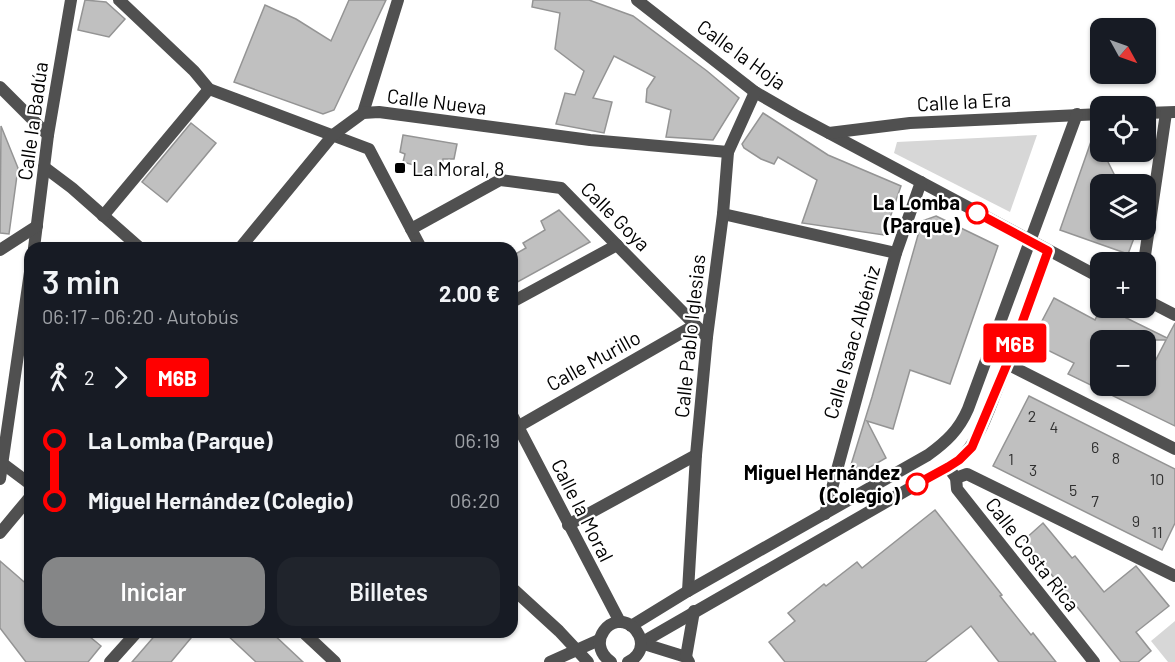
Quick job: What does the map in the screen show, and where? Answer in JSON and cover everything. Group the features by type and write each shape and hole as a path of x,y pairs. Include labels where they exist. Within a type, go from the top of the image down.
{"street":[{"name":"Calle la Badúa","path":"35,242 48,135 71,0"},
{"path":"119,0 209,89 369,150 418,242"},
{"path":"363,113 398,0"},
{"name":"Calle la Hoja","path":"637,0 755,92 1090,272"},
{"path":"0,87 48,135"},
{"path":"104,216 209,89"},
{"name":"Calle Pablo Iglesias","path":"688,591 696,455 728,152 755,92"},
{"name":"Calle Nueva","path":"245,242 333,135 363,113 379,112 590,140 728,152"},
{"path":"1146,252 1171,112 1156,113"},
{"path":"604,660 599,640 603,631 610,625 626,624 688,591 928,455 948,440 961,424 1077,114"},
{"name":"Calle la Era","path":"830,133 910,123 1090,114"},
{"path":"44,167 133,242"},
{"name":"Calle Goya","path":"411,229 500,180 561,188 707,337"},
{"name":"Calle Isaac Albéniz","path":"825,514 896,254 921,182"},
{"path":"723,214 896,254"},
{"path":"0,250 37,226"},
{"path":"518,299 617,244"},
{"path":"628,662 639,653 641,643 959,460 972,447 1007,364 1048,251"},
{"path":"1156,305 1175,315"},
{"path":"0,479 24,313"},
{"name":"Calle Murillo","path":"518,421 695,325"},
{"path":"1007,364 1175,449"},
{"name":"Calle la Moral","path":"518,433 626,624 638,633 641,643"},
{"path":"568,525 696,455"},
{"path":"2,463 24,480"},
{"name":"Calle Costa Rica","path":"948,467 956,478 957,489 1094,662"},
{"path":"956,478 967,474 1175,576"},
{"path":"0,533 24,504"},
{"path":"518,594 588,662"},
{"path":"641,643 687,659 694,611"},
{"path":"110,662 132,638"},
{"path":"309,638 335,662"},
{"path":"550,662 599,640"}],"shaded area":[{"path":"1037,135 1010,212 894,153 897,142"},
{"path":"1175,621 1175,662 1168,662 1151,641"}],"building":[{"path":"85,0 106,2 125,19 109,37 78,30"},
{"path":"349,0 386,0 334,110 323,114 234,82 265,5 296,19 331,41"},
{"path":"533,0 589,0 633,16 739,98 713,140 666,137 671,110 646,102 647,89 655,77 614,56 593,98 612,102 604,133 556,124 565,93 575,95 584,71 555,49 560,13 532,7"},
{"path":"763,113 828,155 901,186 884,235 802,223 817,180 778,157 774,164 761,159 744,148 742,144"},
{"path":"191,123 216,143 167,202 142,182"},
{"path":"1,126 18,168 9,234 0,233"},
{"path":"403,135 457,144 454,159 443,159 441,176 414,172 414,165 403,162 405,154 400,152"},
{"path":"1090,144 1090,162 1108,162 1114,174 1090,174 1090,240 1133,240 1129,252 1122,252 1060,230"},
{"path":"559,210 590,242 518,282 518,253 526,248 523,243 545,230 541,221"},
{"path":"936,216 998,246 950,384 910,370 893,429 867,421 886,458 846,481 922,221"},
{"path":"1054,298 1095,320 1096,318 1126,318 1151,330 1090,330 1090,385 1068,374 1074,363 1031,342"},
{"path":"1175,323 1175,426 1113,396 1156,396 1156,360 1166,340 1156,340 1156,333 1167,338"},
{"path":"1029,396 1175,469 1175,523 1162,550 993,466"},
{"path":"935,510 1031,635 1033,633 1056,662 999,662 971,626 925,662 785,662 769,642 795,621 788,613 824,584 826,586 857,562 862,568"},
{"path":"1043,523 1072,558 1075,556 1104,592 1136,566 1169,606 1136,632 1151,651 1138,662 1121,662 1024,540"},
{"path":"0,561 24,582 24,638 91,638 101,646 88,662 26,662 0,628"},
{"path":"153,638 191,638 171,662 132,662"},
{"path":"230,638 277,638 303,662 256,662"}],"bus line":[{"name":"M6B","path":"917,484 959,460 972,447 1007,364 1048,251 977,213"}],"place":[{"name":"La Moral, 8","path":"400,168"},
{"name":"La Lomba (Parque)","path":"977,213"},
{"name":"Miguel Hernández (Colegio)","path":"917,484"}]}
